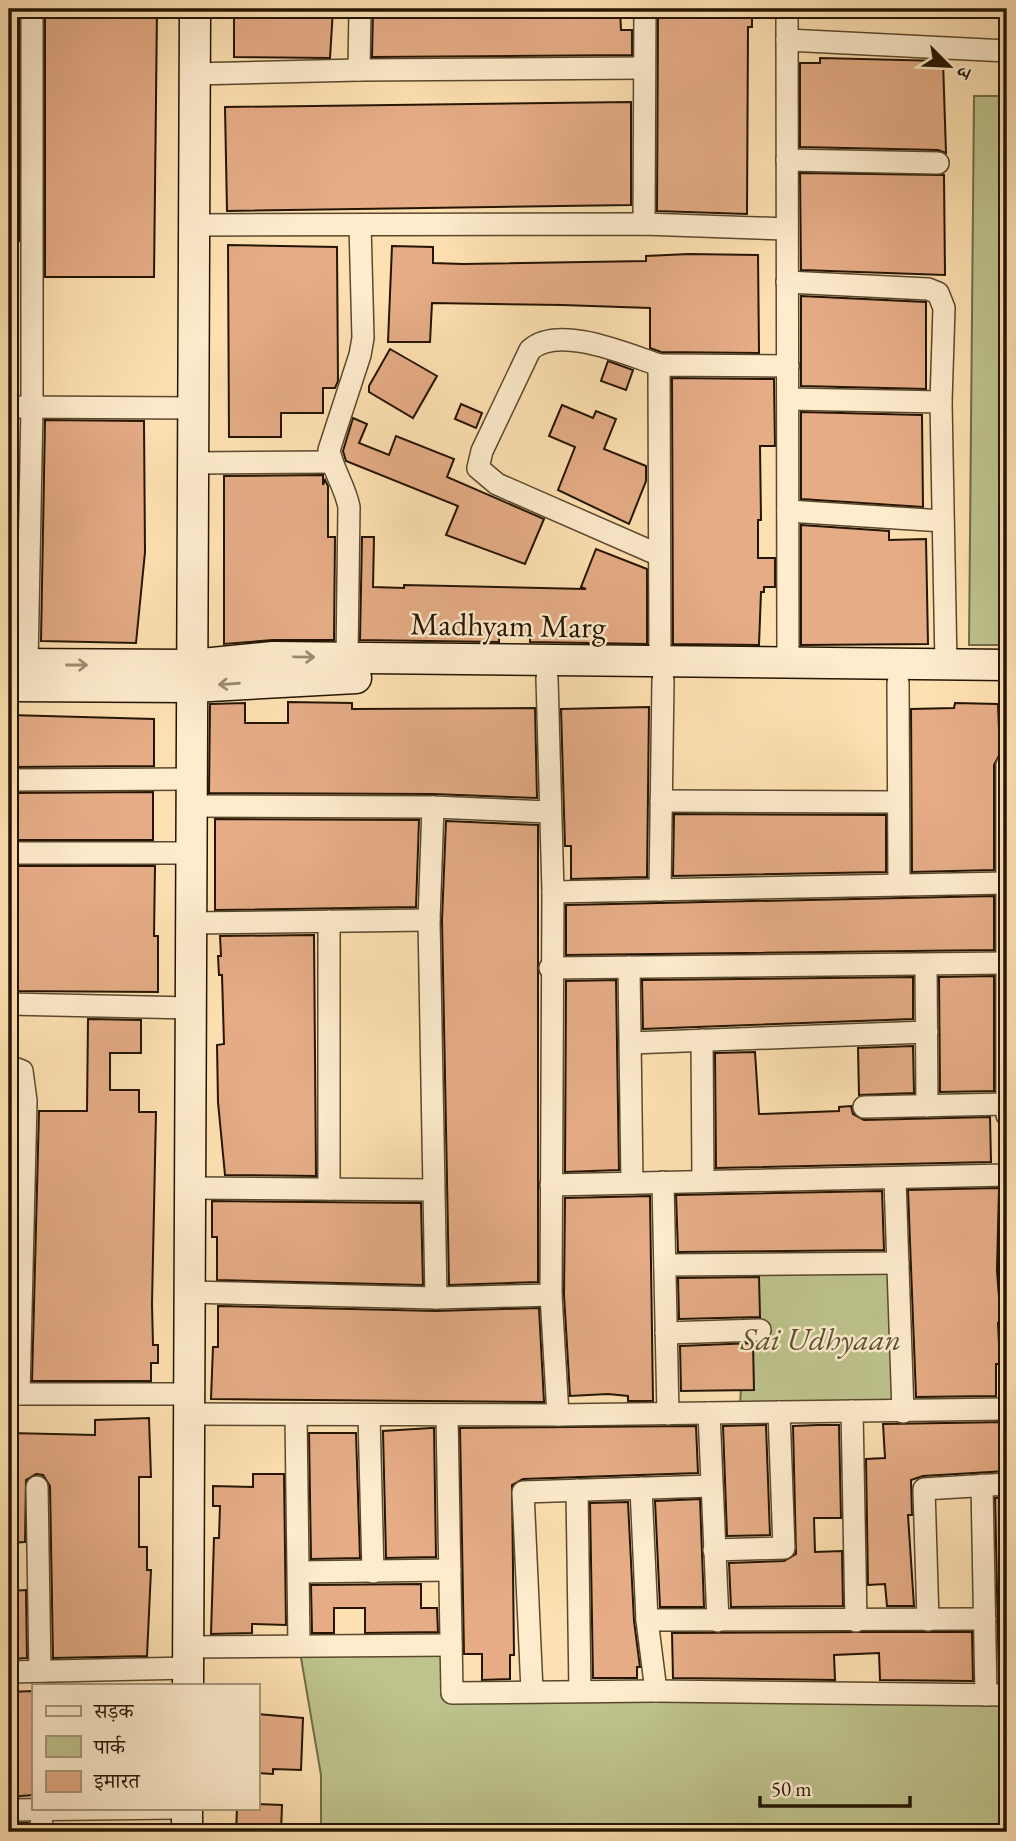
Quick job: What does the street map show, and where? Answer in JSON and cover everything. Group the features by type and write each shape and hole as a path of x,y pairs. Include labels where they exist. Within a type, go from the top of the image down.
{"street":[{"path":"15,671 32,407 32,9"},
{"path":"188,1667 195,9"},
{"path":"359,69 360,9"},
{"path":"644,224 645,9"},
{"path":"787,9 788,663"},
{"path":"787,40 1007,51"},
{"path":"194,74 359,69 645,68"},
{"path":"787,159 938,163"},
{"path":"194,225 644,224 787,229"},
{"path":"347,658 349,507 346,488 331,462 331,438 356,370 363,338 360,225"},
{"path":"787,282 928,289 938,293 944,308 941,402 946,665"},
{"path":"659,555 497,484 478,468 482,451 530,350 538,342 550,339 570,340 659,365 788,366"},
{"path":"659,365 660,890"},
{"path":"788,399 941,402"},
{"path":"9,407 193,408"},
{"path":"193,463 331,462"},
{"path":"788,511 943,521"},
{"name":"Madhyam Marg","path":"192,676 273,657 661,671 898,683 1007,681"},
{"name":"Madhyam Marg","path":"15,671 318,678 547,678 788,663 1007,665"},
{"path":"547,678 548,812 553,892 550,968 551,1295 558,1416"},
{"path":"898,683 899,884"},
{"path":"1007,765 1007,1115"},
{"path":"9,780 191,793 548,812"},
{"path":"661,801 898,802"},
{"path":"433,807 429,920 436,1298"},
{"path":"9,853 191,853"},
{"path":"553,892 1006,883"},
{"path":"191,923 429,920"},
{"path":"329,921 329,1189"},
{"path":"550,968 926,966 1006,963"},
{"path":"926,966 927,1106"},
{"path":"629,967 632,1183"},
{"path":"9,1004 191,1008"},
{"path":"631,1043 927,1032"},
{"path":"702,1040 703,1181"},
{"path":"9,1066 22,1070 26,1101 14,1394 189,1404 296,1415 558,1416 1007,1409"},
{"path":"864,1107 1007,1104"},
{"path":"551,1185 895,1180 1007,1175"},
{"path":"895,1180 903,1412"},
{"path":"663,1182 668,1413"},
{"path":"190,1188 432,1190"},
{"path":"665,1265 898,1263"},
{"path":"189,1292 436,1298 551,1295"},
{"path":"666,1333 760,1330"},
{"path":"852,1411 856,1621"},
{"path":"715,1550 784,1548 779,1412"},
{"path":"709,1413 718,1621"},
{"path":"296,1415 299,1646"},
{"path":"369,1415 373,1572"},
{"path":"447,1415 452,1693 656,1691 1007,1695"},
{"path":"928,1620 924,1489 1007,1483"},
{"path":"982,1485 986,1695"},
{"path":"532,1691 523,1492 711,1486"},
{"path":"37,1487 40,1671"},
{"path":"641,1488 647,1620 656,1691"},
{"path":"578,1490 580,1691"},
{"path":"299,1572 450,1570"},
{"path":"647,1620 985,1619"},
{"path":"9,1672 188,1667 299,1646 452,1645"},
{"path":"9,1810 42,1810 41,1832"},
{"path":"187,1810 187,1832"}],"green space":[{"path":"974,96 1007,96 1007,645 969,645"},
{"name":"Sai Udhyaan","path":"745,1266 898,1267 903,1412 740,1412"},
{"path":"451,1645 452,1692 1007,1692 1007,1832 321,1832 321,1775 299,1646"}],"building":[{"path":"9,9 19,9 19,241 9,241"},
{"path":"45,9 157,9 154,277 45,277"},
{"path":"234,9 333,9 330,58 234,57"},
{"path":"373,9 427,9 428,14 494,9 620,9 621,30 632,30 632,55 372,57"},
{"path":"752,9 752,27 748,27 747,214 657,211 658,12"},
{"path":"820,58 943,61 946,153 938,150 800,147 800,63 820,63"},
{"path":"631,102 631,205 227,211 225,107"},
{"path":"800,173 944,175 945,275 801,270"},
{"path":"228,245 337,247 338,381 335,388 323,388 323,413 281,413 281,437 229,437"},
{"path":"392,246 433,247 433,263 463,264 646,261 646,256 689,254 758,255 759,353 661,352 650,348 650,308 562,305 432,303 430,342 388,342"},
{"path":"801,296 926,302 926,389 801,386"},
{"path":"390,349 437,376 413,418 369,392 369,386"},
{"path":"608,361 633,370 626,390 601,381"},
{"path":"672,378 774,379 775,446 760,446 761,520 758,520 758,558 775,558 775,587 764,587 764,592 761,592 759,645 673,644"},
{"path":"461,404 482,413 476,428 455,419"},
{"path":"562,405 593,418 596,411 616,419 604,449 646,466 646,481 629,524 558,490 575,447 549,436"},
{"path":"801,412 922,415 923,507 801,499"},
{"path":"353,418 367,424 359,443 389,455 396,436 454,459 447,477 544,519 525,564 446,535 458,506 346,461 343,451"},
{"path":"45,420 144,421 145,552 136,643 41,641"},
{"path":"323,475 323,485 325,480 328,486 328,537 335,537 334,640 273,640 224,644 224,476"},
{"path":"801,525 889,531 889,540 926,539 928,644 801,645"},
{"path":"362,537 374,537 373,587 404,588 404,585 586,589 581,587 596,549 647,569 647,644 530,642 530,635 499,635 499,642 360,640"},
{"path":"288,702 352,703 352,709 535,708 537,798 433,794 209,793 210,704 245,703 245,723 288,723"},
{"path":"955,703 998,704 1000,754 994,765 994,870 912,872 911,709 954,708"},
{"path":"649,707 647,877 571,879 571,846 565,846 561,709"},
{"path":"9,715 154,719 154,766 9,767"},
{"path":"153,792 153,840 9,840 9,793"},
{"path":"674,814 886,815 886,872 673,876"},
{"path":"215,819 419,820 416,907 215,910"},
{"path":"446,821 538,825 538,1282 449,1285 442,920"},
{"path":"9,866 155,866 154,936 158,936 158,992 9,991"},
{"path":"994,896 994,950 566,955 566,905"},
{"path":"314,935 316,1176 225,1175 218,1102 217,1045 224,1044 222,975 219,975 218,956 221,956 220,936"},
{"path":"994,976 994,1091 940,1092 939,977"},
{"path":"913,977 913,1019 643,1029 642,980"},
{"path":"616,980 619,1170 565,1172 566,981"},
{"path":"88,1019 141,1020 141,1053 110,1053 110,1090 139,1090 139,1112 156,1112 152,1304 153,1345 158,1345 158,1363 151,1363 151,1381 32,1381 39,1111 87,1111"},
{"path":"913,1046 914,1093 859,1095 858,1048"},
{"path":"755,1052 759,1114 839,1111 839,1107 851,1106 853,1114 864,1120 990,1117 991,1162 716,1168 715,1053"},
{"path":"999,1188 997,1271 1001,1323 998,1323 1000,1364 996,1364 996,1396 916,1397 908,1190"},
{"path":"882,1191 884,1250 678,1252 676,1195"},
{"path":"650,1196 653,1401 628,1401 628,1396 608,1394 570,1396 564,1295 565,1198"},
{"path":"212,1201 421,1203 423,1285 217,1280 217,1237 212,1237"},
{"path":"759,1277 760,1317 679,1319 678,1278"},
{"path":"218,1306 436,1311 539,1308 544,1402 211,1399 213,1347 218,1347"},
{"path":"753,1343 754,1390 681,1391 680,1346"},
{"path":"149,1418 151,1477 139,1477 139,1547 147,1547 147,1570 151,1570 147,1656 53,1658 50,1486 43,1475 36,1474 26,1480 25,1542 9,1543 10,1433 95,1435 95,1420"},
{"path":"1007,1422 1007,1471 923,1476 911,1480 912,1515 908,1515 914,1606 887,1606 885,1584 868,1585 866,1459 885,1458 883,1424"},
{"path":"766,1425 770,1535 727,1536 723,1426"},
{"path":"839,1425 841,1518 814,1518 815,1552 842,1551 843,1606 731,1607 729,1563 784,1561 796,1554 793,1426"},
{"path":"696,1426 698,1473 523,1479 512,1485 514,1655 510,1655 510,1679 482,1680 482,1654 464,1654 460,1428"},
{"path":"434,1428 436,1557 386,1558 383,1431"},
{"path":"309,1433 356,1433 360,1558 311,1559"},
{"path":"253,1474 284,1474 286,1625 252,1624 252,1633 211,1634 214,1538 219,1538 220,1506 213,1506 213,1486 253,1487"},
{"path":"1007,1497 1007,1682 999,1682 995,1498"},
{"path":"700,1499 704,1607 660,1607 655,1501"},
{"path":"628,1502 634,1621 640,1667 637,1667 637,1678 593,1678 590,1503"},
{"path":"421,1584 421,1608 437,1608 438,1632 365,1633 365,1608 334,1608 334,1633 312,1633 311,1585"},
{"path":"26,1590 27,1658 9,1659 9,1591"},
{"path":"972,1632 973,1681 880,1680 879,1653 834,1655 835,1680 673,1678 672,1633"},
{"path":"32,1691 32,1795 10,1797 9,1692"},
{"path":"259,1714 303,1718 301,1770 273,1769 273,1774 259,1773"},
{"path":"259,1804 282,1805 281,1832 236,1832 237,1810 259,1810"},
{"path":"10,1823 28,1823 28,1832 10,1832"}]}
